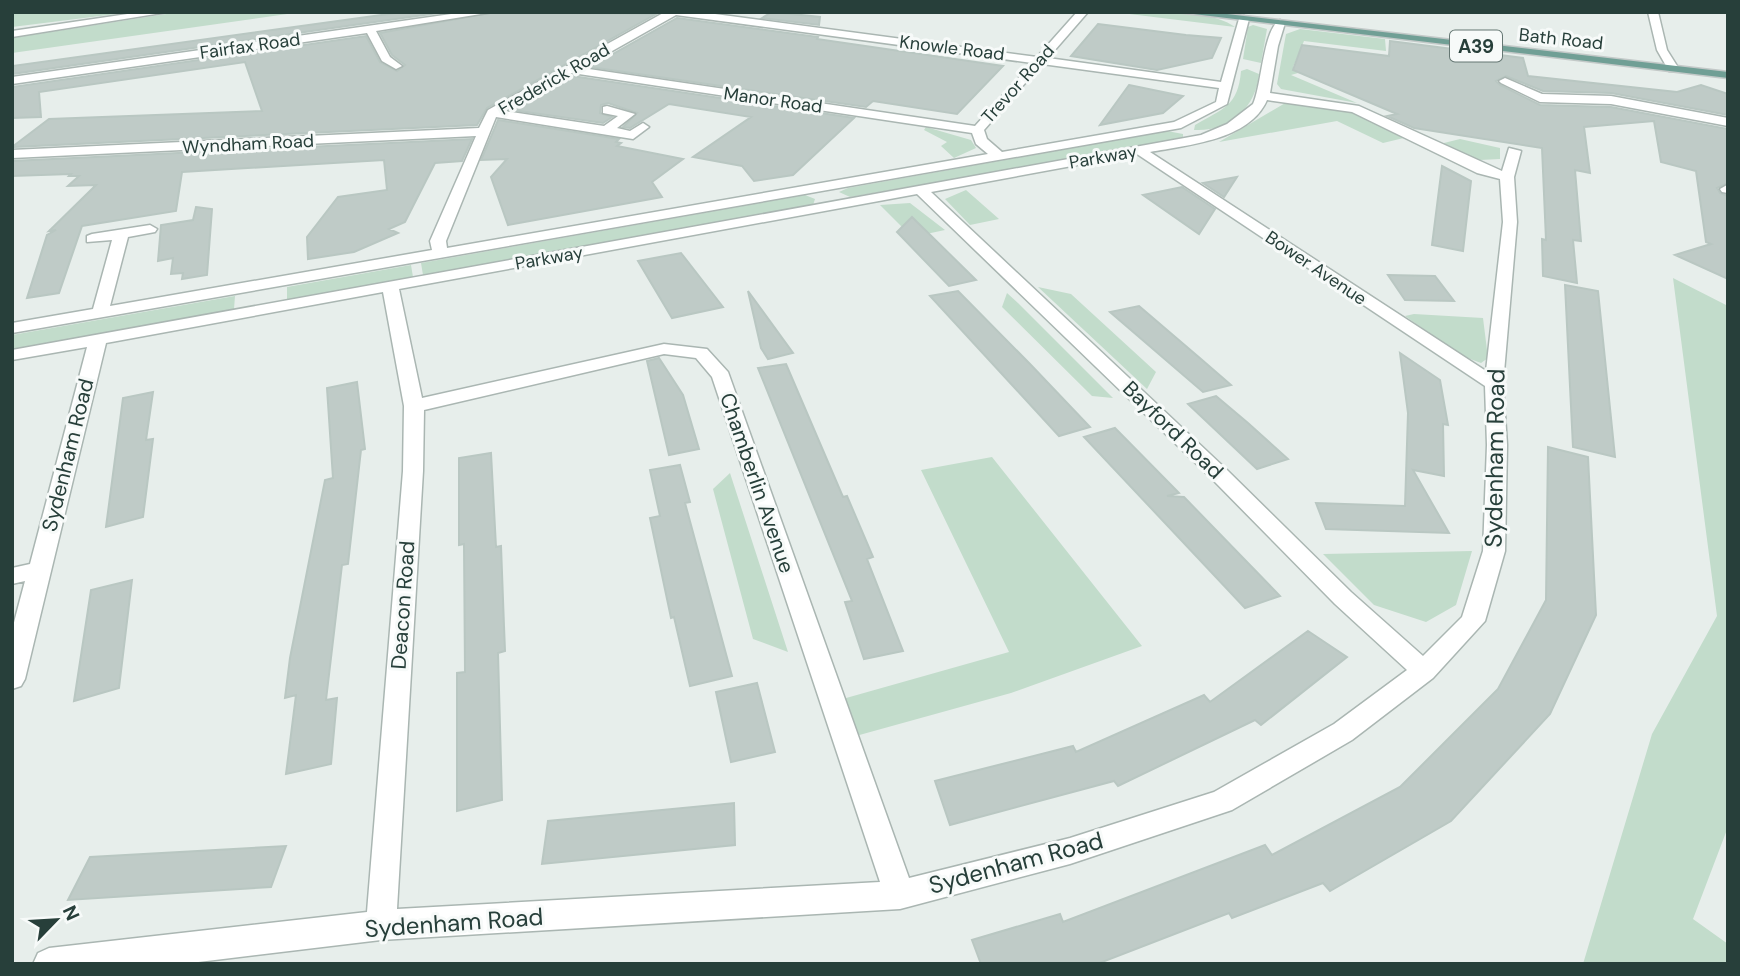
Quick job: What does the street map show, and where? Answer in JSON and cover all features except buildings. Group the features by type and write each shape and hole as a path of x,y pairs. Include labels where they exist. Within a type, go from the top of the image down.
{"main road":[{"name":"Bath Road","path":"1182,12 1728,75"}],"street":[{"path":"12,34 163,12"},
{"name":"Fairfax Road","path":"12,80 488,12"},
{"name":"Knowle Road","path":"675,12 1228,86"},
{"name":"Frederick Road","path":"440,253 438,241 492,113 675,12"},
{"name":"Trevor Road","path":"1000,157 981,141 978,130 1083,12"},
{"path":"1653,12 1662,50 1673,68"},
{"name":"Parkway","path":"12,355 1204,138 1234,127 1254,114 1266,96 1251,66 1244,19"},
{"name":"Parkway","path":"12,328 823,189 1177,125 1221,104 1228,86 1251,66 1280,23"},
{"path":"370,29 386,59 396,66"},
{"path":"379,69 410,64"},
{"name":"Manor Road","path":"569,69 978,130"},
{"path":"1504,81 1541,97 1555,107"},
{"path":"1266,96 1354,109 1482,170 1507,177"},
{"path":"1541,97 1590,98 1699,113 1728,122"},
{"path":"606,130 629,114 607,110"},
{"path":"492,113 634,135"},
{"path":"1177,125 1204,138"},
{"name":"Wyndham Road","path":"12,154 483,132"},
{"name":"Bower Avenue","path":"1139,150 1494,384"},
{"name":"Sydenham Road","path":"49,964 380,925 900,895 1070,851 1222,802 1343,732 1424,671 1473,621 1494,551 1497,445 1494,384 1510,222 1507,177 1514,151"},
{"path":"823,189 837,205"},
{"name":"Bayford Road","path":"921,190 1219,474 1343,598 1424,671"},
{"path":"92,239 150,229"},
{"path":"100,313 121,234"},
{"path":"260,310 261,285"},
{"name":"Deacon Road","path":"380,925 413,471 414,406 390,287"},
{"name":"Sydenham Road","path":"12,679 97,340"},
{"name":"Chamberlin Avenue","path":"414,406 664,349 701,353 721,376 900,895"},
{"path":"12,576 39,570"}],"green space":[{"path":"12,12 132,12 12,27"},
{"path":"179,12 301,12 12,53 12,38"},
{"path":"1113,12 1194,14 1224,21 1235,27"},
{"path":"1253,25 1267,29 1261,63 1243,59 1248,27"},
{"path":"1300,29 1385,39 1386,51 1304,41 1293,67 1298,73 1291,75 1357,103 1281,89 1277,84 1286,34"},
{"path":"1247,69 1259,74 1257,86 1246,107 1238,116 1218,127 1194,130 1195,125 1228,105 1237,92 1241,71"},
{"path":"1287,102 1346,109 1412,136 1383,143 1337,121 1219,142"},
{"path":"926,127 971,140 976,148 954,158 941,146 947,142 924,130"},
{"path":"1167,131 1183,134 1183,139 850,197 839,192 848,188"},
{"path":"1460,139 1500,148 1500,159 1480,160 1440,144"},
{"path":"966,190 999,219 970,225 945,199"},
{"path":"805,195 815,199 813,205 423,275 421,263"},
{"path":"910,203 945,230 912,237 880,205"},
{"path":"411,265 413,277 287,300 287,287"},
{"path":"1673,278 1728,306 1728,827 1693,919 1728,944 1728,964 1583,964 1652,734 1717,616"},
{"path":"1038,287 1071,294 1156,372 1147,389"},
{"path":"1007,293 1113,398 1092,396 1002,307"},
{"path":"235,296 234,309 12,349 12,335"},
{"path":"1414,314 1483,318 1488,358 1481,363 1462,356 1405,316"},
{"path":"992,457 1142,646 1011,693 845,739 832,702 1009,652 921,470"},
{"path":"730,473 788,652 753,639 713,489"},
{"path":"1472,551 1456,605 1426,622 1374,605 1323,554"}]}
